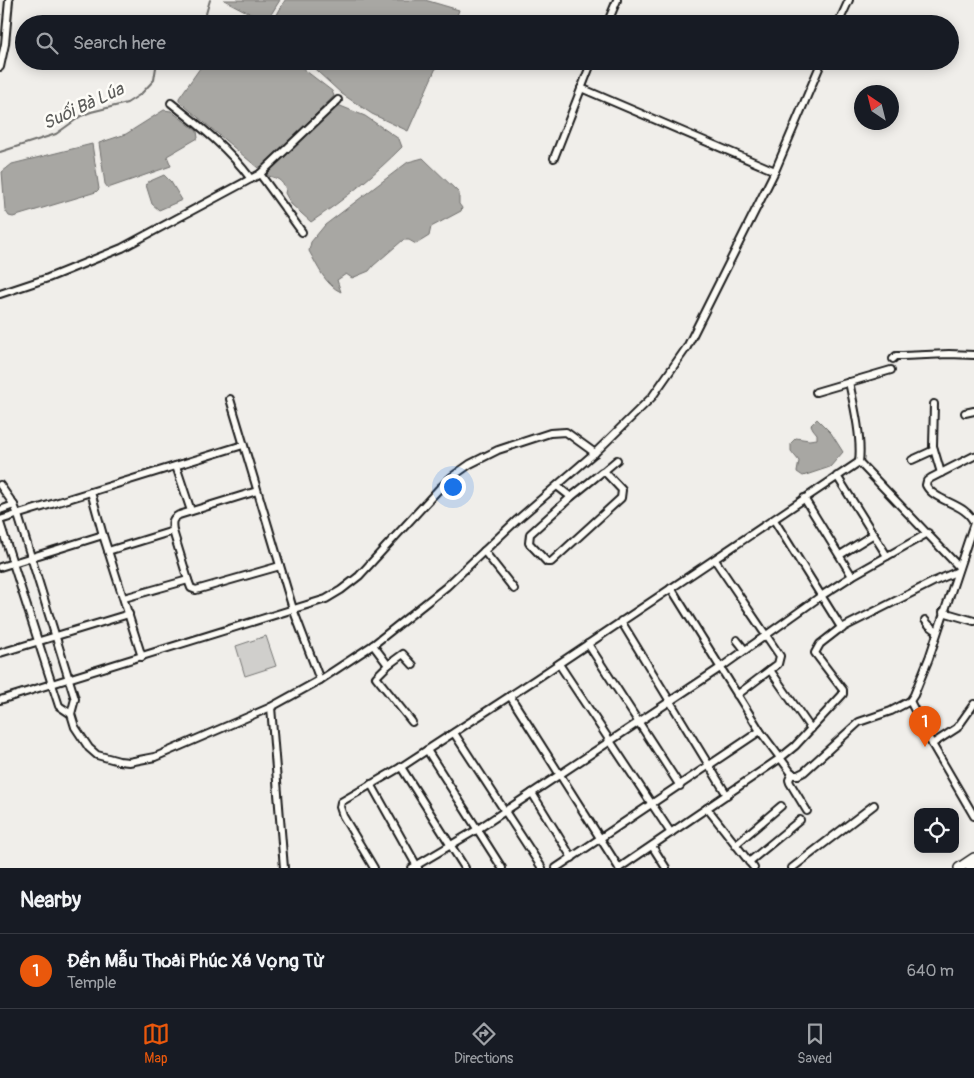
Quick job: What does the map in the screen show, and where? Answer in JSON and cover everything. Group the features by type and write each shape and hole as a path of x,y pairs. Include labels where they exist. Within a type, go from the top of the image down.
{"main road":[{"path":"959,868 974,858"}],"street":[{"path":"0,67 5,44 9,0"},
{"path":"611,15 617,0"},
{"path":"842,15 849,0"},
{"path":"554,158 588,70"},
{"path":"243,445 0,521 59,706 71,714 81,738 89,748 105,758 129,762 156,757 271,707 320,680 373,646 446,587 484,550 595,454 652,397 687,347 775,171 818,70"},
{"path":"581,88 775,171"},
{"path":"0,294 48,278 122,248 260,174 338,100"},
{"path":"171,103 214,138 251,179"},
{"path":"260,174 302,232"},
{"path":"893,359 896,356 974,355"},
{"path":"816,392 891,370"},
{"path":"849,382 855,412 860,454 859,462"},
{"path":"230,399 293,609 320,680"},
{"path":"934,404 934,450 941,473"},
{"path":"965,413 974,411"},
{"path":"0,700 326,599 359,576 453,476 470,464 498,450 550,433 566,432 595,454"},
{"path":"912,460 934,450"},
{"path":"671,588 779,759 792,773 798,775 804,772 858,722 891,711 910,701 914,695 974,523 972,517 964,511 927,488 927,481 974,456"},
{"path":"604,471 622,490 622,498 550,562 547,562 529,543 530,534 616,460"},
{"path":"374,868 340,808 341,802 454,733 859,462"},
{"path":"859,462 928,533 957,569"},
{"path":"176,466 191,511"},
{"path":"837,476 887,556"},
{"path":"0,485 14,505 18,515 75,698 71,714"},
{"path":"557,486 571,497"},
{"path":"257,490 174,517 172,522 173,531 191,588 196,590 280,566"},
{"path":"91,492 142,657"},
{"path":"804,498 852,576"},
{"path":"0,510 14,505"},
{"path":"774,520 842,629"},
{"path":"108,551 173,531"},
{"path":"371,784 415,867 478,829 720,668 821,596 852,576 928,533"},
{"path":"840,555 874,534"},
{"path":"0,567 103,535"},
{"path":"484,550 514,589"},
{"path":"715,560 780,656 778,664 737,695"},
{"path":"510,696 619,868 779,759 795,746 843,694 839,684 815,653 820,644 842,629 957,569"},
{"path":"124,598 188,580"},
{"path":"943,612 974,621"},
{"path":"0,653 129,614"},
{"path":"925,620 928,625 937,631"},
{"path":"621,621 727,794"},
{"path":"737,640 745,650"},
{"path":"588,644 680,786"},
{"path":"373,646 388,665"},
{"path":"412,722 376,677 377,674 403,654 413,665"},
{"path":"559,664 671,833"},
{"path":"770,670 811,729"},
{"path":"910,701 932,744 974,816"},
{"path":"271,707 284,868"},
{"path":"932,744 957,728 973,708"},
{"path":"556,868 760,731"},
{"path":"454,733 542,868"},
{"path":"427,750 502,868"},
{"path":"400,767 465,868"},
{"path":"792,773 789,780 790,783 807,811"},
{"path":"532,793 572,858"},
{"path":"792,868 874,805"},
{"path":"736,844 781,806"},
{"path":"707,808 752,865 800,820"},
{"path":"652,846 666,868"}],"shaded area":[{"path":"224,0 280,0 271,15 253,15"},
{"path":"285,0 425,0 459,10 457,15 277,15"},
{"path":"199,70 305,70 332,91 334,96 266,164 258,168 179,101 179,98"},
{"path":"316,70 435,70 408,131 372,114 342,94"},
{"path":"338,105 365,116 399,139 402,147 358,187 311,222 291,204 281,181 268,176 267,173"},
{"path":"164,110 171,111 197,131 198,138 167,156 171,166 108,188 105,184 99,143 126,134"},
{"path":"92,144 99,189 96,192 13,217 9,216 5,210 2,172 12,164"},
{"path":"423,158 459,193 461,211 431,227 429,236 416,244 409,240 403,240 369,271 352,278 346,274 337,280 341,292 335,289 322,274 309,251 311,242 325,225 408,162"},
{"path":"164,175 171,182 182,200 159,210 152,204 146,185 148,182"},
{"path":"817,419 831,433 843,452 830,467 803,476 797,472 799,461 791,451 791,443 796,438 817,439 817,434 811,425"},
{"path":"266,636 276,666 245,676 236,646"}],"waterway":[{"name":"Suối Bà Lúa","path":"206,15 210,0"},
{"name":"Suối Bà Lúa","path":"0,152 56,134 81,116 91,112 127,103 141,94 154,80 156,70"}],"place":[{"name":"Đền Mẫu Thoải Phúc Xá Vọng Từ","path":"925,747"}]}
